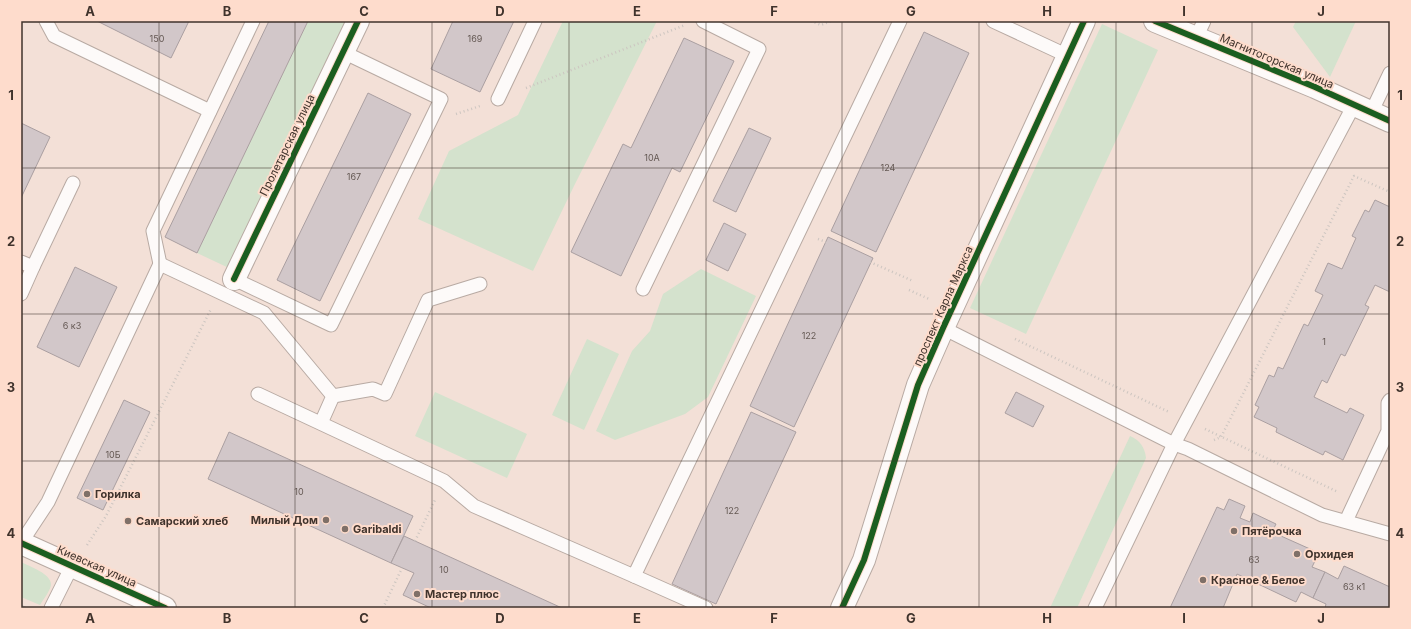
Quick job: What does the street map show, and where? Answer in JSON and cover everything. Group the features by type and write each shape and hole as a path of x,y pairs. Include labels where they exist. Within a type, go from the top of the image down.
{"street":[{"name":"Пролетарская улица","path":"227,285 358,21"},
{"name":"проспект Карла Маркса","path":"842,608 864,560 918,385 1084,21"},
{"name":"Магнитогорская улица","path":"1155,21 1200,30 1315,87 1390,121"},
{"name":"Киевская улица","path":"21,543 165,608"}],"lane":[{"path":"46,21 54,36 210,111"},
{"path":"21,543 48,502 160,264 153,231 253,21"},
{"path":"498,99 535,21"},
{"path":"643,289 759,49 703,21"},
{"path":"634,576 900,21"},
{"path":"993,21 1068,56"},
{"path":"160,264 227,285 331,325 441,99 343,52"},
{"path":"1095,608 1186,420 1362,109 1390,73"},
{"path":"21,294 73,183"},
{"path":"21,262 33,267"},
{"path":"332,396 374,389 385,394 428,300 480,284"},
{"path":"227,285 264,313 332,396"},
{"path":"947,319 1174,444 1188,449 1322,515 1390,534"},
{"path":"258,394 444,481 474,506 706,608"},
{"path":"321,423 332,396"},
{"path":"1346,521 1388,431 1388,403 1390,400"},
{"path":"51,608 72,566"}],"path":[{"path":"811,21 821,25 831,21"},
{"path":"430,124 498,99 686,24"},
{"path":"1221,437 1354,176 1390,192"},
{"path":"870,262 913,281"},
{"path":"72,566 106,516 227,285"},
{"path":"909,290 947,319"},
{"path":"1011,338 1356,500"},
{"path":"415,541 444,481"},
{"path":"383,608 402,568"}],"green space":[{"path":"308,21 350,21 231,269 197,253"},
{"path":"563,21 657,21 533,271 418,219 449,151 518,115"},
{"path":"1296,21 1356,21 1330,77 1293,27"},
{"path":"1102,24 1158,50 1026,334 970,308"},
{"path":"701,269 756,296 708,397 685,414 615,440 596,431 632,351 650,331 663,294"},
{"path":"587,339 619,354 584,430 552,415"},
{"path":"435,392 527,434 507,478 415,436"},
{"path":"1130,436 1137,440 1141,445 1146,458 1077,608 1050,608"},
{"path":"21,562 44,574 50,581 51,585 49,590 40,605 21,597"}],"building":[{"path":"97,21 189,21 171,58"},
{"path":"269,21 308,21 197,253 165,237"},
{"path":"453,21 514,21 480,92 431,69"},
{"path":"924,32 969,53 876,252 831,231"},
{"path":"684,38 734,61 680,172 672,168 621,276 571,252 623,144 631,148"},
{"path":"368,93 411,114 320,301 277,280"},
{"path":"21,123 50,137 21,198"},
{"path":"749,128 771,138 736,212 713,201"},
{"path":"1375,200 1390,207 1390,292 1375,285 1365,305 1369,307 1345,356 1341,354 1327,383 1322,380 1314,397 1347,413 1350,408 1364,415 1343,460 1325,451 1323,455 1276,432 1277,428 1254,417 1259,407 1255,405 1269,375 1274,377 1278,367 1283,369 1304,324 1308,326 1323,295 1315,291 1328,263 1342,269 1356,238 1352,236 1365,210 1369,212"},
{"path":"724,223 746,234 728,271 706,260"},
{"path":"828,237 873,258 794,427 750,406"},
{"path":"75,267 117,287 79,367 37,347"},
{"path":"1016,392 1044,406 1033,427 1005,413"},
{"path":"124,400 150,412 103,510 77,498"},
{"path":"751,412 796,432 716,604 672,584"},
{"path":"229,432 413,516 391,563 208,479"},
{"path":"1229,499 1245,506 1240,518 1250,522 1253,513 1276,524 1272,532 1319,553 1312,567 1325,572 1313,598 1301,592 1296,602 1237,574 1223,608 1170,608 1217,507 1224,510"},
{"path":"404,536 562,608 431,608 403,595 414,573 391,563"},
{"path":"1344,566 1390,587 1390,608 1325,608 1326,604 1313,598 1325,572 1338,579"}],"tram line":[{"path":"21,605 27,608"}],"cycle path":[{"path":"234,279 358,21"},
{"path":"842,608 864,560 918,385 1084,21"},
{"path":"1155,21 1315,87 1390,121"},
{"path":"21,543 165,608"}],"place":[{"name":"Горилка","path":"87,494"},
{"name":"Милый Дом","path":"326,520"},
{"name":"Самарский хлеб","path":"128,521"},
{"name":"Garibaldi","path":"345,529"},
{"name":"Пятёрочка","path":"1234,531"},
{"name":"Орхидея","path":"1297,554"},
{"name":"Красное & Белое","path":"1203,580"},
{"name":"Мастер плюс","path":"417,594"}]}
